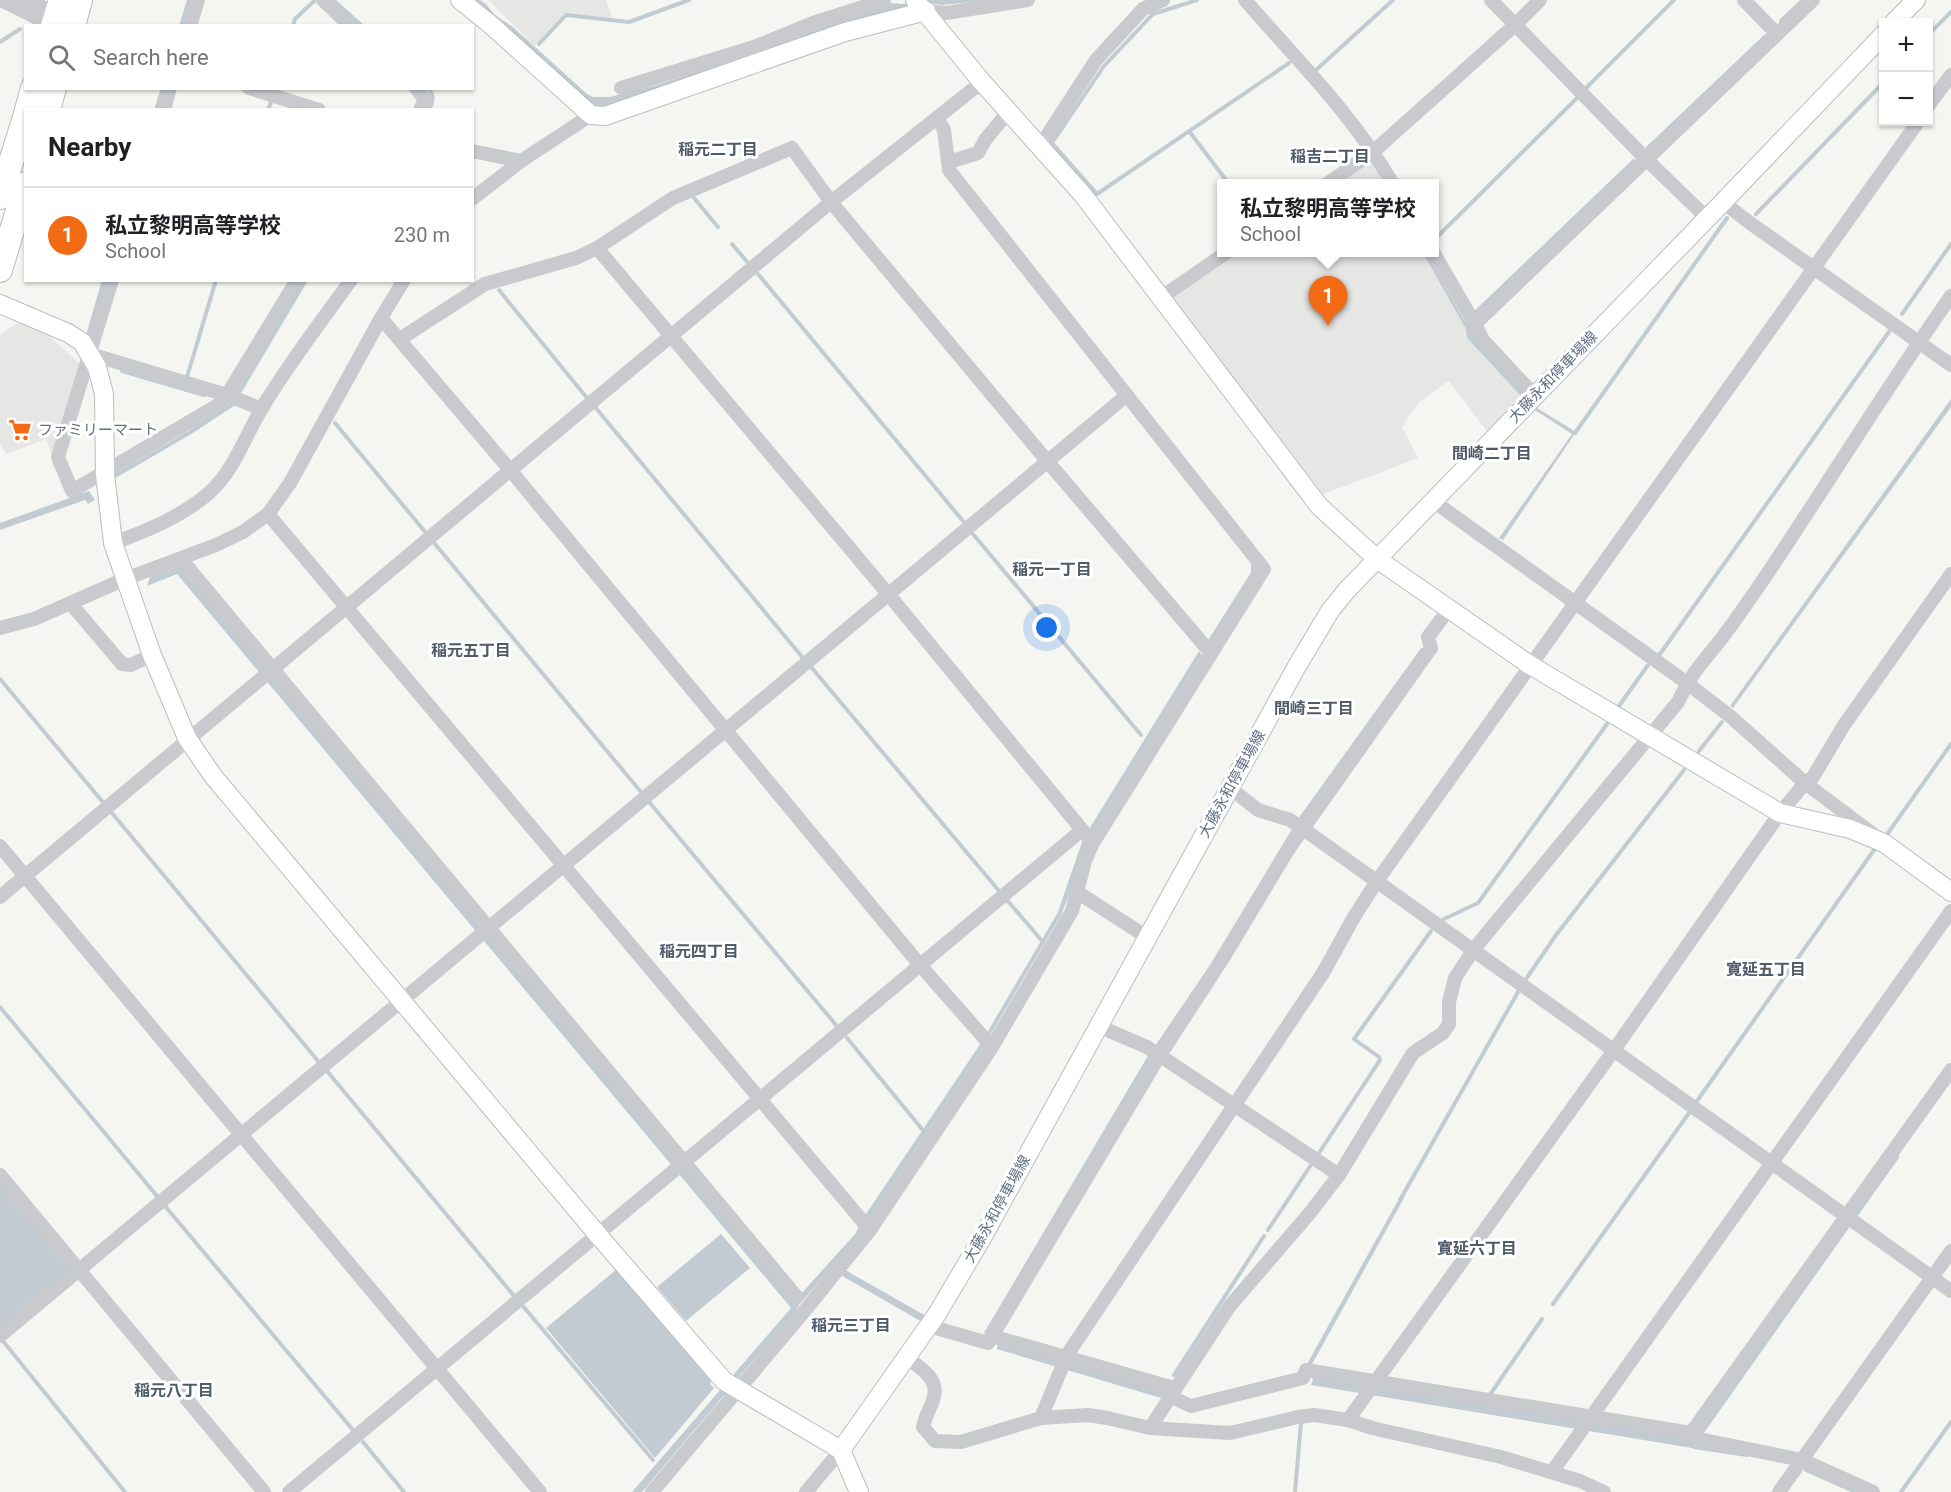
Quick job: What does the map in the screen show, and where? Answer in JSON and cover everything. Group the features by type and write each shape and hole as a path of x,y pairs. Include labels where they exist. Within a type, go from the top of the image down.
{"highway":[{"path":"74,24 80,0"},
{"path":"28,108 32,90"},
{"path":"49,108 53,90"},
{"path":"0,197 24,120"},
{"path":"0,270 24,191"}],"street":[{"path":"1,0 52,15"},
{"path":"23,0 52,15"},
{"path":"191,24 198,0"},
{"path":"323,0 348,24"},
{"path":"460,0 591,115"},
{"path":"621,87 754,47 813,23 884,0"},
{"path":"474,197 521,161 591,115 605,116 921,7 946,13 1028,0"},
{"path":"1039,148 1096,60 1143,9 1163,0"},
{"path":"1245,0 1350,119 1374,151 1391,179"},
{"path":"1491,0 1707,218"},
{"path":"1333,179 1374,151 1515,25 1539,0"},
{"path":"1744,0 1777,34"},
{"path":"1472,319 1647,160 1813,0"},
{"path":"1898,18 1916,0"},
{"path":"921,7 982,82 1083,195 1319,506 1377,559 1530,665 1780,813 1850,828 1884,843"},
{"name":"大藤永和停車場線","path":"841,1450 929,1326 982,1238 1297,666 1330,611 1346,591 1432,501 1724,202 1879,39"},
{"path":"1933,100 1951,75"},
{"path":"0,897 187,738 511,471 831,202 982,82"},
{"path":"165,108 169,90"},
{"path":"255,90 314,108"},
{"path":"418,90 425,100 421,108"},
{"path":"948,162 978,153 985,140 1008,112"},
{"path":"289,1492 920,965 1088,837 1217,644 1264,569 950,170 944,129 938,118"},
{"path":"1041,1418 1064,1362 1323,973 1377,881 1915,126"},
{"path":"400,339 485,284 576,258 597,248 673,198 792,148 831,202 1210,652"},
{"path":"474,151 521,161"},
{"path":"1724,202 1750,223 1814,266 1951,365"},
{"path":"597,248 889,595 1088,837 1085,861 1072,911 844,1263 732,1387 652,1492"},
{"path":"1162,297 1220,257"},
{"path":"1436,257 1483,340 1534,396"},
{"path":"111,282 58,457 72,491 105,474 218,405 227,395 296,282"},
{"path":"113,543 145,531 188,508 208,494 222,480 234,462 261,409 292,361 350,282"},
{"path":"0,628 34,620 125,579 181,560 243,532 268,514 290,483 403,282"},
{"path":"1150,1428 1243,1289 1339,1176 1413,1053 1443,1033 1449,1024 1449,1002 1455,978 1474,949 1678,702 1687,683 1722,639 1918,342 1951,296"},
{"path":"0,304 68,333 82,342 97,367 104,394 105,474 113,543 152,655 187,738 213,776 597,1235 732,1387 841,1450 860,1492"},
{"path":"381,318 511,471 920,965 988,1042"},
{"path":"90,354 227,395 261,409"},
{"path":"0,1336 1127,395"},
{"path":"1432,501 1573,604 1687,683 1731,717 1805,783 1951,892"},
{"path":"268,514 348,606 866,1226"},
{"path":"181,560 267,672 681,1165 796,1296"},
{"path":"1348,1420 1614,1050 1780,813 1812,777 1844,725 1951,574"},
{"path":"71,604 122,664 131,665 152,655"},
{"path":"929,1326 988,1343 1160,1055 1225,955 1299,826 1431,648 1428,638 1449,609"},
{"path":"1230,788 1258,810 1299,826 1951,1291"},
{"path":"0,846 540,1492"},
{"path":"1077,892 1147,937"},
{"path":"1552,1472 1951,911"},
{"path":"1098,1026 1160,1055 1339,1176"},
{"path":"1691,1433 1951,1070"},
{"path":"0,1175 264,1492"},
{"path":"1779,1492 1951,1251"},
{"path":"992,1336 1064,1362 1172,1392 1191,1406 1303,1378 1306,1370 1372,1387 1588,1423 1691,1433 1699,1439 1802,1460 1873,1492"},
{"path":"907,1358 925,1370 934,1386 935,1397 923,1427 935,1441 961,1442 1041,1418 1088,1415 1150,1428 1230,1433 1314,1415 1348,1420 1372,1428 1501,1457 1552,1472 1604,1492"},
{"path":"806,1492 841,1450"}],"shaded area":[{"path":"471,0 480,0 486,4 495,15 513,27 587,94 593,97 610,97 660,84 891,3 903,4 925,0 990,0 942,5 928,3 890,10 600,107 592,104"},
{"path":"488,0 606,0 612,18 566,14 535,46"},
{"path":"1369,160 1373,161 1382,179 1341,179"},
{"path":"1227,257 1425,257 1480,353 1524,398 1489,434 1449,381 1420,401 1402,427 1418,458 1321,495 1171,300 1171,295"},
{"path":"1425,257 1428,257 1464,320 1525,392 1521,396 1467,338 1466,329"},
{"path":"19,322 46,333 81,365 53,457 46,439 6,454 0,443 0,335"},
{"path":"1951,399 1951,407 1733,708 1730,706"},
{"path":"1537,408 1576,432 1503,540 1499,538 1572,434 1535,410"},
{"path":"89,491 95,500 88,504 85,500 0,530 0,523"},
{"path":"180,566 801,1294 855,1234 864,1217 981,1043 1058,912 1083,839 1199,651 1202,655 1097,824 1061,915 982,1049 838,1266 926,1316 922,1322 830,1269 739,1377 734,1388 724,1395 642,1492 632,1492 791,1308 177,574 147,586 150,577"},
{"path":"1421,648 1425,651 1159,1049 1155,1046 1210,965 1298,819"},
{"path":"1149,1054 1153,1056 987,1334 984,1333"},
{"path":"0,1183 71,1269 0,1328"},
{"path":"1401,1195 1404,1198 1311,1366 1307,1364"},
{"path":"721,1234 750,1268 686,1321 657,1287"},
{"path":"617,1269 711,1381 710,1384 714,1388 655,1458 546,1328"},
{"path":"998,1343 1164,1392 1161,1398 997,1349"},
{"path":"1314,1376 1692,1439 1695,1446 1692,1448 1311,1385"}],"waterway":[{"path":"182,24 189,0"},
{"path":"333,0 360,24"},
{"path":"539,44 566,15 629,22 689,0"},
{"path":"1197,0 1153,14 1104,66 1052,143 1097,194 1289,63"},
{"path":"1316,70 1393,0"},
{"path":"1586,88 1674,0"},
{"path":"1781,21 1803,0"},
{"path":"294,24 295,19 314,1"},
{"path":"1933,30 1951,12"},
{"path":"0,42 20,29"},
{"path":"1648,148 1766,36"},
{"path":"1756,214 1879,87"},
{"path":"157,108 162,90"},
{"path":"430,90 433,99 430,108"},
{"path":"1439,235 1577,98"},
{"path":"269,108 271,102"},
{"path":"1189,131 1225,179"},
{"path":"1473,315 1634,161"},
{"path":"694,198 718,227"},
{"path":"1575,433 1727,218"},
{"path":"732,244 748,263"},
{"path":"1902,314 1951,244"},
{"path":"758,274 963,521"},
{"path":"89,332 103,282"},
{"path":"187,377 215,282"},
{"path":"240,391 305,282"},
{"path":"499,290 587,398"},
{"path":"1660,654 1891,329"},
{"path":"122,371 204,395"},
{"path":"115,476 189,433 233,404"},
{"path":"595,407 803,658"},
{"path":"335,423 426,533"},
{"path":"973,534 1141,735"},
{"path":"435,544 641,792"},
{"path":"1210,641 1253,573 1253,564"},
{"path":"1619,706 1648,665"},
{"path":"811,667 1000,892"},
{"path":"0,679 102,801"},
{"path":"1699,751 1722,722"},
{"path":"1444,919 1478,903 1607,724"},
{"path":"1888,833 1951,744"},
{"path":"1526,979 1556,935 1684,770"},
{"path":"650,803 836,1025"},
{"path":"112,813 318,1061"},
{"path":"1697,1101 1874,850"},
{"path":"1007,900 1043,942"},
{"path":"1317,1156 1380,1060 1354,1039 1431,931"},
{"path":"1400,1200 1518,992"},
{"path":"0,1007 157,1196"},
{"path":"847,1038 922,1129"},
{"path":"327,1071 515,1297"},
{"path":"1553,1304 1689,1113"},
{"path":"1855,1216 1897,1157"},
{"path":"1268,1230 1313,1162"},
{"path":"165,1206 353,1430"},
{"path":"1702,1432 1847,1227"},
{"path":"1174,1375 1264,1236"},
{"path":"522,1305 653,1460"},
{"path":"1489,1396 1542,1319"},
{"path":"3,1341 125,1492"},
{"path":"1295,1492 1301,1422"},
{"path":"1901,1492 1951,1422"},
{"path":"363,1442 404,1492"},
{"path":"1691,1443 1694,1447 1747,1455"},
{"path":"1806,1470 1856,1492"}],"place":[{"name":"私立黎明高等学校","path":"1328,326"},
{"name":"ファミリーマート","path":"20,430"}],"district":[{"name":"稲元二丁目","path":"718,149"},
{"name":"稲吉二丁目","path":"1330,156"},
{"name":"間崎二丁目","path":"1492,453"},
{"name":"稲元一丁目","path":"1052,569"},
{"name":"稲元五丁目","path":"471,650"},
{"name":"間崎三丁目","path":"1314,708"},
{"name":"稲元四丁目","path":"699,951"},
{"name":"寛延五丁目","path":"1766,969"},
{"name":"寛延六丁目","path":"1477,1248"},
{"name":"稲元三丁目","path":"851,1325"},
{"name":"稲元八丁目","path":"174,1390"}]}
